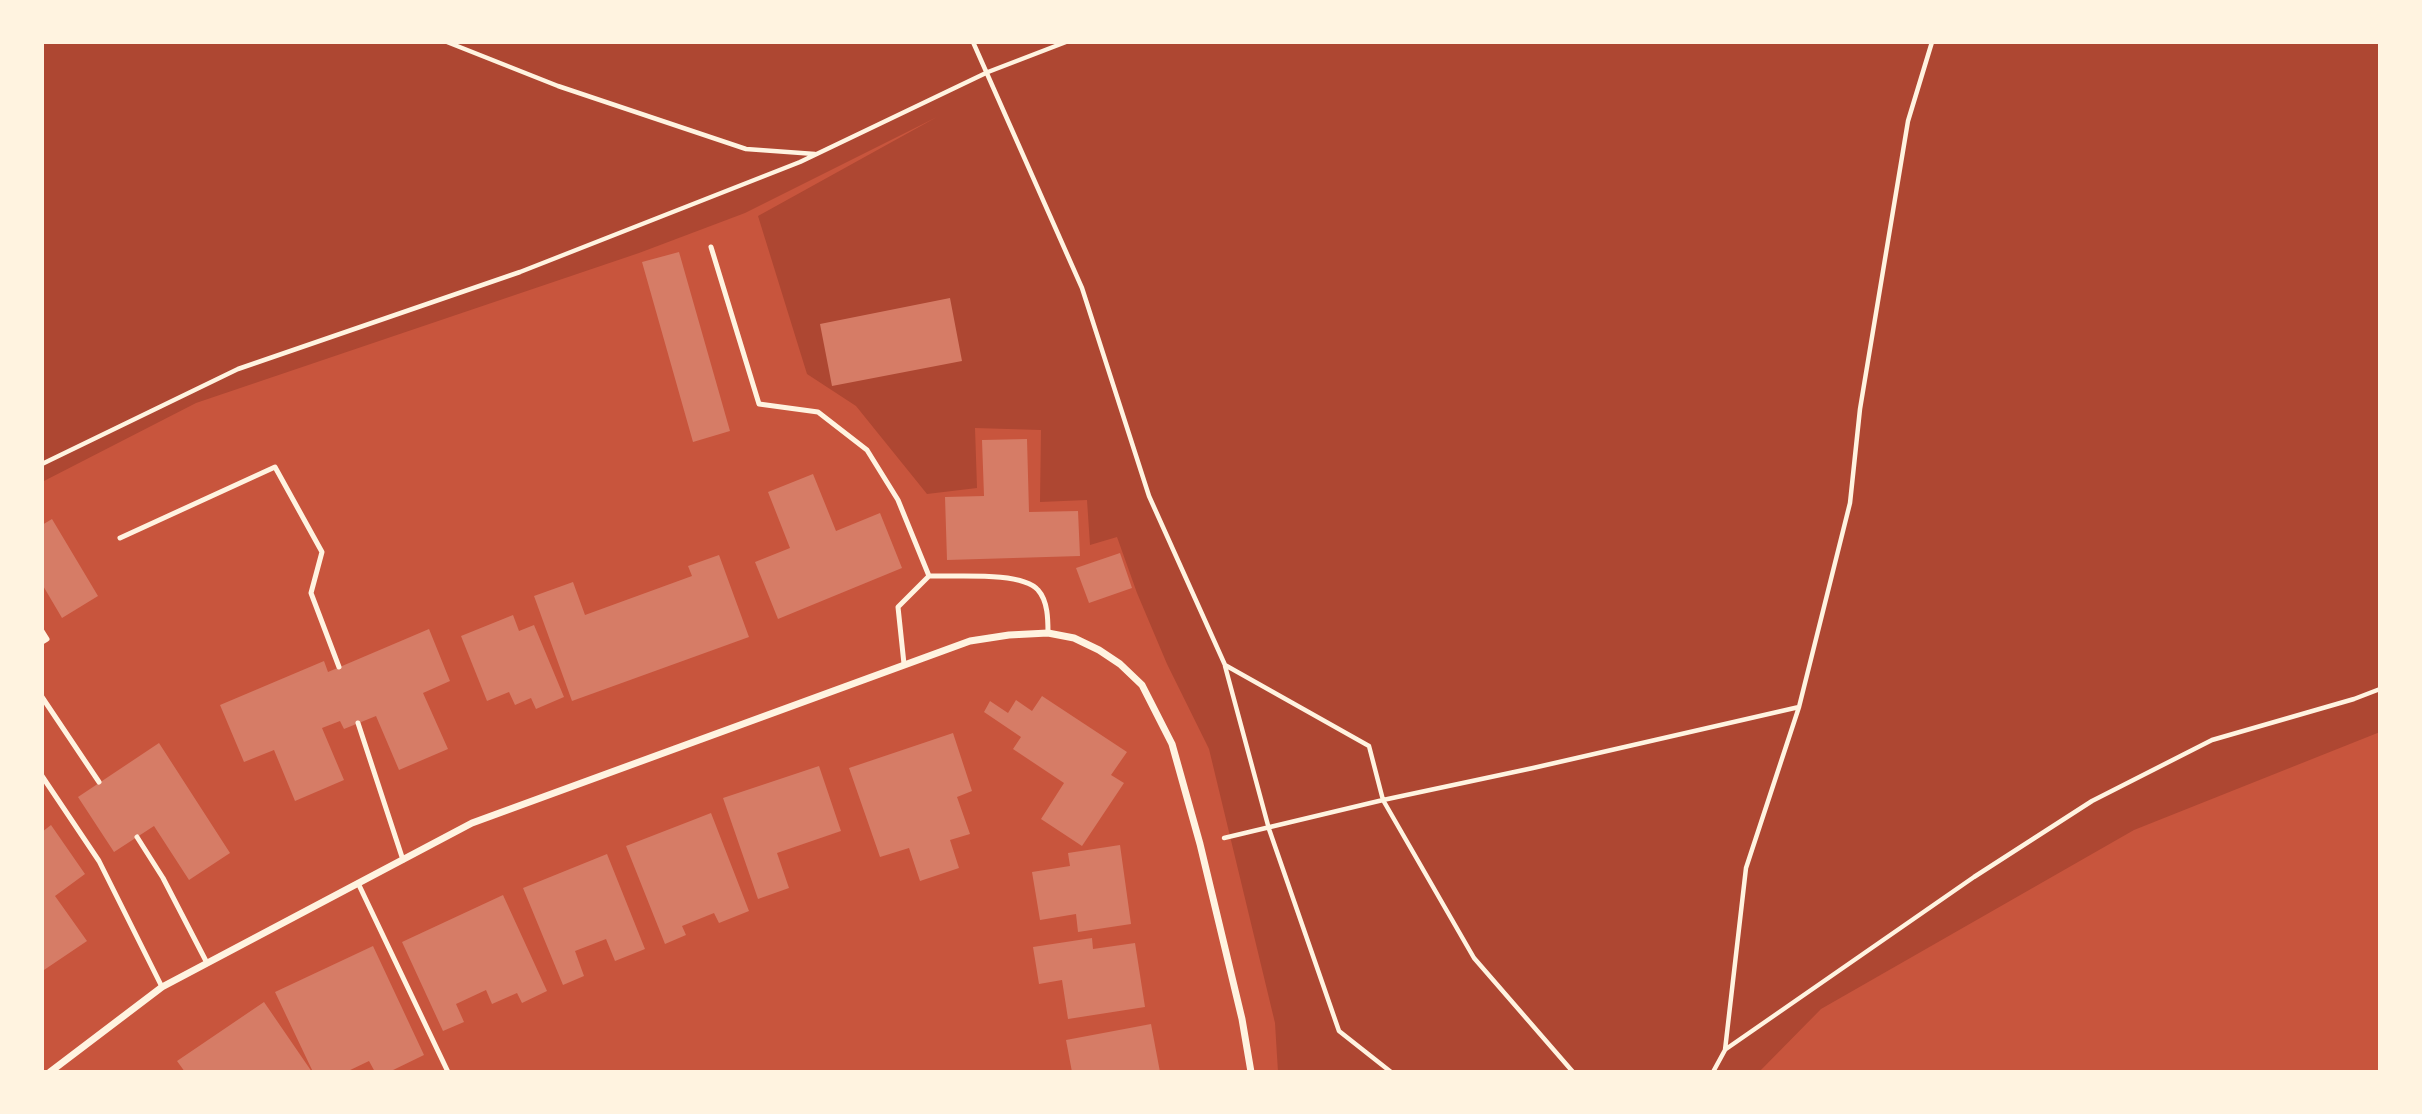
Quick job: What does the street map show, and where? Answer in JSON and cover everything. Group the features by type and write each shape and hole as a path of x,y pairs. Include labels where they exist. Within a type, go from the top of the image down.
{"street":[{"path":"50,1072 162,987 472,823 970,641 1048,633 1074,638 1099,650 1119,664 1142,685 1172,744 1200,844 1242,1019 1251,1072"}],"lane":[{"path":"711,247 759,404 818,412 867,450 898,500 929,576"},
{"path":"120,538 275,467 322,552 312,593 340,667"},
{"path":"904,664 898,607 929,576 1022,580 1038,590 1049,615 1048,633"},
{"path":"42,631 47,639 42,642"},
{"path":"42,697 99,782"},
{"path":"358,723 403,860"},
{"path":"42,776 99,861 162,987"},
{"path":"137,838 163,878 207,963"},
{"path":"358,883 448,1072"}],"path":[{"path":"447,42 558,86 746,149 817,154"},
{"path":"973,42 1082,288 1149,496 1225,665 1269,829 1339,1031 1391,1072"},
{"path":"42,464 239,369 520,272 817,154 988,72 1066,42"},
{"path":"1713,1072 1725,1049 1746,868 1799,707 1850,503 1860,410 1909,121 1932,42"},
{"path":"1225,665 1369,746 1383,800 1474,958 1573,1072"},
{"path":"1725,1049 1974,877 2092,800 2212,740 2380,689"},
{"path":"1200,844 1799,707"}],"shaded area":[{"path":"42,42 2380,42 2380,732 2134,830 1821,1009 1759,1072 1278,1072 1275,1023 1209,749 1167,664 1117,537 1090,545 1087,500 1040,502 1041,430 975,428 977,488 927,494 856,406 807,374 758,216 937,117 745,213 639,253 196,403 42,482"}],"building":[{"path":"679,252 730,431 693,442 642,262"},
{"path":"950,298 962,361 832,386 820,324"},
{"path":"1027,439 1029,512 1078,511 1080,556 947,560 945,497 984,496 982,440"},
{"path":"813,474 836,531 880,513 902,568 778,619 755,562 790,548 768,492"},
{"path":"52,519 98,596 62,618 42,584 42,525"},
{"path":"1120,553 1132,588 1089,603 1076,568"},
{"path":"719,555 749,637 572,701 534,596 573,582 585,615 692,576 688,566"},
{"path":"513,615 519,631 534,625 564,697 536,709 531,698 515,705 509,692 487,701 461,636"},
{"path":"429,629 450,681 423,693 448,749 399,770 376,716 344,729 340,721 322,728 344,780 295,801 274,750 244,762 220,705 324,661 328,672"},
{"path":"1042,696 1127,752 1111,775 1124,783 1082,846 1041,819 1064,783 1013,749 1021,737 984,712 990,701 1008,713 1016,700 1032,711"},
{"path":"953,733 972,791 957,797 970,834 950,840 959,868 920,881 909,848 880,857 849,768"},
{"path":"159,743 230,853 189,880 154,826 114,852 78,797"},
{"path":"819,766 841,831 777,853 789,888 758,899 723,798"},
{"path":"711,813 749,911 719,923 714,913 682,926 686,935 665,944 626,846"},
{"path":"51,825 85,874 55,896 87,941 44,970 42,832"},
{"path":"1120,845 1131,924 1078,932 1076,914 1040,920 1032,872 1070,866 1068,853"},
{"path":"607,854 645,949 615,961 606,939 575,951 584,976 563,985 523,888"},
{"path":"503,895 547,991 522,1003 517,993 492,1004 486,990 456,1004 464,1022 443,1031 402,942"},
{"path":"1092,938 1093,949 1135,943 1145,1007 1068,1019 1062,980 1039,984 1033,947"},
{"path":"373,946 424,1055 389,1072 375,1072 369,1061 346,1072 313,1072 275,992"},
{"path":"264,1002 312,1072 185,1072 177,1061"},
{"path":"1151,1024 1160,1072 1072,1072 1066,1040"}]}
